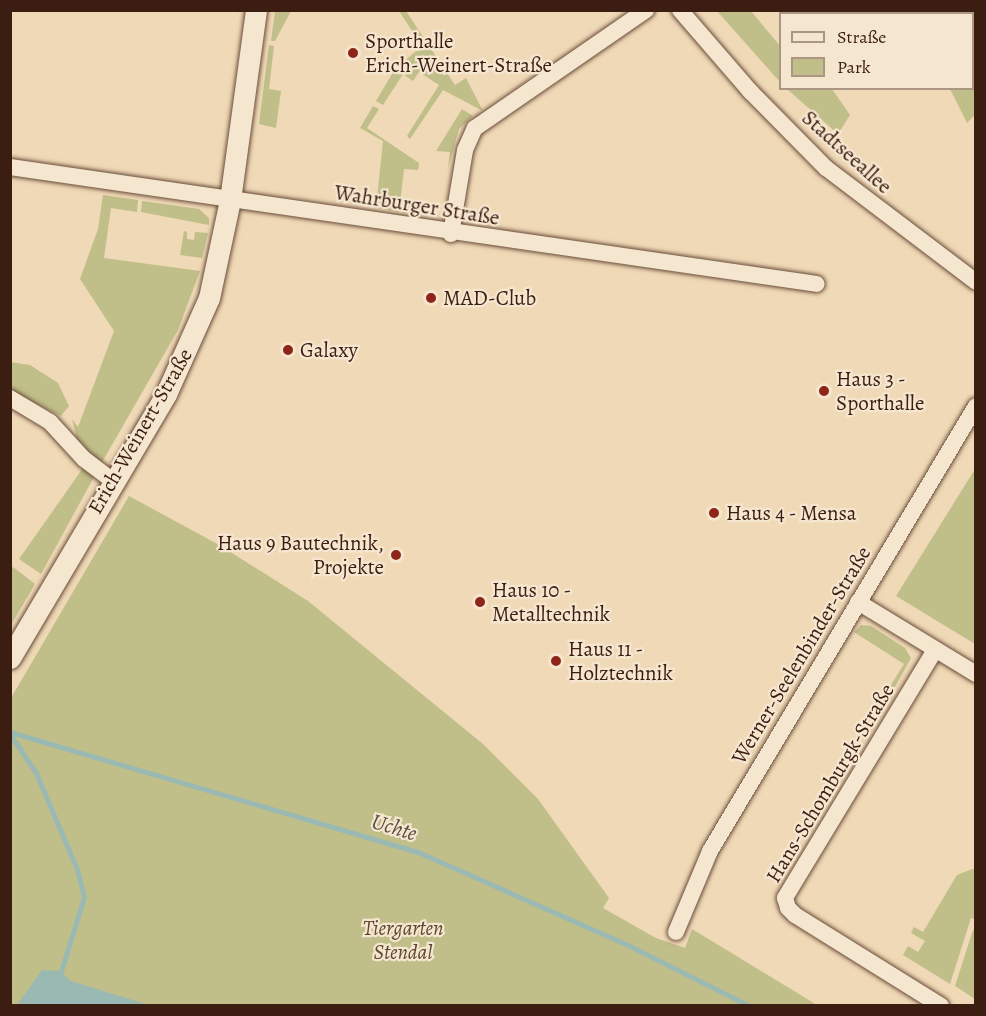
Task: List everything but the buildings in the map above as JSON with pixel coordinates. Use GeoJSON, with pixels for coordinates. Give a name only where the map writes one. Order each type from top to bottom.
{"type":"FeatureCollection","features":[{"type":"Feature","properties":{"kind":"street","name":"Erich-Weinert-Straße"},"geometry":{"type":"LineString","coordinates":[[10,657],[112,480],[166,394],[198,327],[216,273],[230,200],[256,10]]}},
{"type":"Feature","properties":{"kind":"street"},"geometry":{"type":"LineString","coordinates":[[451,234],[465,150],[476,128],[646,10]]}},
{"type":"Feature","properties":{"kind":"street","name":"Stadtseeallee"},"geometry":{"type":"LineString","coordinates":[[680,10],[750,91],[834,175],[975,282]]}},
{"type":"Feature","properties":{"kind":"street","name":"Wahrburger Straße"},"geometry":{"type":"LineString","coordinates":[[10,167],[451,234],[817,284]]}},
{"type":"Feature","properties":{"kind":"street"},"geometry":{"type":"LineString","coordinates":[[10,398],[50,422],[84,459],[112,480]]}},
{"type":"Feature","properties":{"kind":"street","name":"Werner-Seelenbinder-Straße"},"geometry":{"type":"LineString","coordinates":[[676,932],[710,851],[975,406]]}},
{"type":"Feature","properties":{"kind":"street"},"geometry":{"type":"LineString","coordinates":[[858,602],[975,674]]}},
{"type":"Feature","properties":{"kind":"street","name":"Hans-Schomburgk-Straße"},"geometry":{"type":"LineString","coordinates":[[935,650],[785,898],[788,908],[795,915],[941,1005]]}},
{"type":"Feature","properties":{"kind":"green space"},"geometry":{"type":"Polygon","coordinates":[[[275,11],[291,11],[275,41],[271,41],[275,11]]]}},
{"type":"Feature","properties":{"kind":"green space"},"geometry":{"type":"Polygon","coordinates":[[[399,11],[406,11],[455,85],[466,78],[483,111],[443,90],[410,139],[407,136],[439,85],[419,72],[413,81],[403,74],[383,105],[376,101],[395,69],[422,46],[399,11]]]}},
{"type":"Feature","properties":{"kind":"green space"},"geometry":{"type":"Polygon","coordinates":[[[717,11],[751,11],[779,45],[779,81],[717,11]]]}},
{"type":"Feature","properties":{"kind":"green space"},"geometry":{"type":"Polygon","coordinates":[[[784,11],[914,11],[913,12],[784,11]]]}},
{"type":"Feature","properties":{"kind":"green space"},"geometry":{"type":"Polygon","coordinates":[[[976,11],[975,115],[967,123],[950,90],[974,90],[974,12],[969,12],[976,11]]]}},
{"type":"Feature","properties":{"kind":"green space"},"geometry":{"type":"Polygon","coordinates":[[[269,45],[274,46],[269,89],[281,91],[276,128],[259,124],[269,45]]]}},
{"type":"Feature","properties":{"kind":"green space"},"geometry":{"type":"Polygon","coordinates":[[[788,90],[833,90],[850,115],[838,134],[788,90]]]}},
{"type":"Feature","properties":{"kind":"green space"},"geometry":{"type":"Polygon","coordinates":[[[373,106],[379,109],[367,128],[419,163],[418,170],[404,169],[400,204],[410,206],[406,213],[376,208],[383,141],[360,128],[373,106]]]}},
{"type":"Feature","properties":{"kind":"green space"},"geometry":{"type":"Polygon","coordinates":[[[462,109],[473,116],[459,129],[448,169],[450,152],[436,151],[462,109]]]}},
{"type":"Feature","properties":{"kind":"green space"},"geometry":{"type":"Polygon","coordinates":[[[103,195],[138,200],[137,212],[111,208],[104,258],[200,271],[178,330],[101,464],[77,439],[72,419],[78,427],[114,331],[80,279],[98,229],[103,195]]]}},
{"type":"Feature","properties":{"kind":"green space"},"geometry":{"type":"Polygon","coordinates":[[[142,201],[199,209],[209,218],[209,225],[141,212],[142,201]]]}},
{"type":"Feature","properties":{"kind":"green space"},"geometry":{"type":"Polygon","coordinates":[[[184,231],[187,232],[187,239],[194,240],[195,232],[208,233],[202,258],[180,255],[184,231]]]}},
{"type":"Feature","properties":{"kind":"green space"},"geometry":{"type":"Polygon","coordinates":[[[10,362],[30,365],[58,383],[69,406],[61,416],[11,391],[10,362]]]}},
{"type":"Feature","properties":{"kind":"green space"},"geometry":{"type":"Polygon","coordinates":[[[83,468],[94,477],[41,574],[19,559],[83,468]]]}},
{"type":"Feature","properties":{"kind":"green space"},"geometry":{"type":"Polygon","coordinates":[[[975,469],[975,644],[896,596],[975,469]]]}},
{"type":"Feature","properties":{"kind":"green space","name":"Tiergarten Stendal"},"geometry":{"type":"Polygon","coordinates":[[[129,496],[221,546],[308,601],[483,744],[538,799],[609,898],[603,908],[656,938],[685,948],[692,929],[817,1005],[11,1006],[11,698],[129,496]]]}},
{"type":"Feature","properties":{"kind":"green space"},"geometry":{"type":"Polygon","coordinates":[[[13,567],[35,584],[11,625],[10,571],[13,567]]]}},
{"type":"Feature","properties":{"kind":"green space"},"geometry":{"type":"Polygon","coordinates":[[[861,625],[871,626],[905,648],[911,658],[882,710],[877,707],[904,664],[854,632],[861,625]]]}},
{"type":"Feature","properties":{"kind":"green space"},"geometry":{"type":"Polygon","coordinates":[[[975,868],[975,919],[971,918],[950,984],[903,955],[908,946],[918,952],[925,941],[911,933],[914,927],[923,932],[957,875],[975,868]]]}},
{"type":"Feature","properties":{"kind":"green space"},"geometry":{"type":"Polygon","coordinates":[[[973,930],[976,930],[975,999],[955,986],[973,930]]]}},
{"type":"Feature","properties":{"kind":"water"},"geometry":{"type":"Polygon","coordinates":[[[42,970],[59,971],[71,981],[149,1005],[17,1005],[42,970]]]}},
{"type":"Feature","properties":{"kind":"waterway","name":"Uchte"},"geometry":{"type":"LineString","coordinates":[[10,732],[418,852],[626,944],[750,1006]]}},
{"type":"Feature","properties":{"kind":"waterway"},"geometry":{"type":"LineString","coordinates":[[10,734],[36,773],[77,869],[84,897],[59,978]]}},
{"type":"Feature","properties":{"kind":"place","name":"Sporthalle Erich-Weinert-Straße"},"geometry":{"type":"Point","coordinates":[353,53]}},
{"type":"Feature","properties":{"kind":"place","name":"MAD-Club"},"geometry":{"type":"Point","coordinates":[431,298]}},
{"type":"Feature","properties":{"kind":"place","name":"Galaxy"},"geometry":{"type":"Point","coordinates":[288,350]}},
{"type":"Feature","properties":{"kind":"place","name":"Haus 3 - Sporthalle"},"geometry":{"type":"Point","coordinates":[824,391]}},
{"type":"Feature","properties":{"kind":"place","name":"Haus 4 - Mensa"},"geometry":{"type":"Point","coordinates":[714,513]}},
{"type":"Feature","properties":{"kind":"place","name":"Haus 9 Bautechnik, Projekte"},"geometry":{"type":"Point","coordinates":[396,555]}},
{"type":"Feature","properties":{"kind":"place","name":"Haus 10 - Metalltechnik"},"geometry":{"type":"Point","coordinates":[480,602]}},
{"type":"Feature","properties":{"kind":"place","name":"Haus 11 - Holztechnik"},"geometry":{"type":"Point","coordinates":[556,661]}}]}
